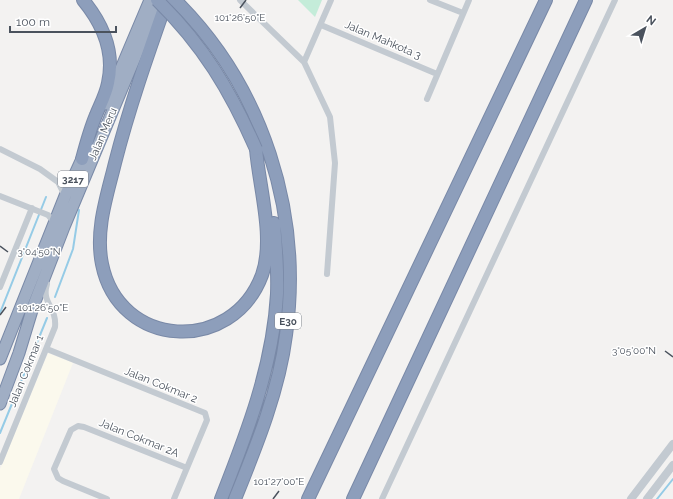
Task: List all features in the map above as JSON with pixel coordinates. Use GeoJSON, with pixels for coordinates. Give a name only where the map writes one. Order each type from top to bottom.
{"type":"FeatureCollection","features":[{"type":"Feature","properties":{"kind":"highway"},"geometry":{"type":"LineString","coordinates":[[82,159],[91,128],[108,83],[109,66],[108,48],[103,29],[84,0]]}},
{"type":"Feature","properties":{"kind":"highway","name":"Jalan Meru"},"geometry":{"type":"LineString","coordinates":[[0,404],[19,353],[59,225],[65,196],[128,56],[150,0]]}},
{"type":"Feature","properties":{"kind":"highway","name":"Jalan Meru"},"geometry":{"type":"LineString","coordinates":[[0,359],[158,0]]}},
{"type":"Feature","properties":{"kind":"highway","name":"E30"},"geometry":{"type":"LineString","coordinates":[[158,0],[191,36],[214,68],[240,112],[256,149],[266,184],[274,226],[277,279],[274,327],[265,373],[252,419],[221,499]]}},
{"type":"Feature","properties":{"kind":"highway"},"geometry":{"type":"LineString","coordinates":[[167,0],[122,135],[101,221],[100,249],[106,279],[113,294],[133,315],[155,327],[170,331],[200,330],[214,326],[228,318],[241,308],[250,298],[262,274],[266,258],[267,238],[266,218],[258,177],[256,149]]}},
{"type":"Feature","properties":{"kind":"highway","name":"E30"},"geometry":{"type":"LineString","coordinates":[[175,0],[204,32],[231,69],[250,103],[265,138],[278,177],[286,216],[290,257],[290,296],[286,336],[278,374],[265,419],[235,499]]}},
{"type":"Feature","properties":{"kind":"highway"},"geometry":{"type":"LineString","coordinates":[[308,499],[546,0]]}},
{"type":"Feature","properties":{"kind":"highway"},"geometry":{"type":"LineString","coordinates":[[353,499],[586,0]]}},
{"type":"Feature","properties":{"kind":"highway"},"geometry":{"type":"LineString","coordinates":[[0,384],[29,319]]}},
{"type":"Feature","properties":{"kind":"street"},"geometry":{"type":"LineString","coordinates":[[240,0],[304,62],[330,116],[335,163],[327,274]]}},
{"type":"Feature","properties":{"kind":"street"},"geometry":{"type":"LineString","coordinates":[[304,62],[331,0]]}},
{"type":"Feature","properties":{"kind":"street"},"geometry":{"type":"LineString","coordinates":[[430,0],[463,13]]}},
{"type":"Feature","properties":{"kind":"street"},"geometry":{"type":"LineString","coordinates":[[427,99],[469,0]]}},
{"type":"Feature","properties":{"kind":"street"},"geometry":{"type":"LineString","coordinates":[[382,499],[615,0]]}},
{"type":"Feature","properties":{"kind":"street","name":"Jalan Mahkota 3"},"geometry":{"type":"LineString","coordinates":[[320,25],[437,74]]}},
{"type":"Feature","properties":{"kind":"street"},"geometry":{"type":"LineString","coordinates":[[0,149],[40,169],[58,182],[65,196]]}},
{"type":"Feature","properties":{"kind":"street"},"geometry":{"type":"LineString","coordinates":[[0,196],[43,213],[59,225]]}},
{"type":"Feature","properties":{"kind":"street"},"geometry":{"type":"LineString","coordinates":[[0,287],[34,209]]}},
{"type":"Feature","properties":{"kind":"street","name":"Jalan Cokmar 1"},"geometry":{"type":"LineString","coordinates":[[0,462],[55,327],[56,318],[45,296],[45,290],[59,225]]}},
{"type":"Feature","properties":{"kind":"street"},"geometry":{"type":"LineString","coordinates":[[33,308],[42,304],[52,309]]}},
{"type":"Feature","properties":{"kind":"street","name":"Jalan Cokmar 2"},"geometry":{"type":"LineString","coordinates":[[47,349],[205,413],[207,420],[174,499]]}},
{"type":"Feature","properties":{"kind":"street","name":"Jalan Cokmar 2A"},"geometry":{"type":"LineString","coordinates":[[107,499],[63,481],[58,478],[54,469],[71,430],[78,426],[84,427],[187,468]]}},
{"type":"Feature","properties":{"kind":"street"},"geometry":{"type":"LineString","coordinates":[[631,499],[673,444]]}},
{"type":"Feature","properties":{"kind":"street"},"geometry":{"type":"LineString","coordinates":[[647,499],[673,465]]}},
{"type":"Feature","properties":{"kind":"shaded area"},"geometry":{"type":"Polygon","coordinates":[[[48,353],[73,363],[19,499],[0,499],[0,469],[48,353]]]}},
{"type":"Feature","properties":{"kind":"green space"},"geometry":{"type":"Polygon","coordinates":[[[298,0],[322,0],[315,17],[298,0]]]}},
{"type":"Feature","properties":{"kind":"waterway"},"geometry":{"type":"LineString","coordinates":[[0,313],[46,197]]}},
{"type":"Feature","properties":{"kind":"waterway"},"geometry":{"type":"LineString","coordinates":[[55,297],[73,249],[79,210]]}},
{"type":"Feature","properties":{"kind":"waterway"},"geometry":{"type":"LineString","coordinates":[[0,433],[47,318]]}},
{"type":"Feature","properties":{"kind":"waterway"},"geometry":{"type":"LineString","coordinates":[[657,499],[673,479]]}}]}
